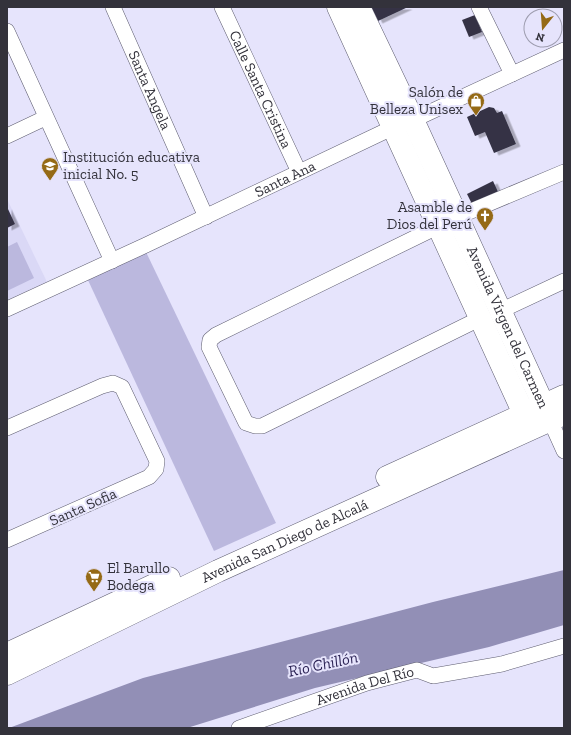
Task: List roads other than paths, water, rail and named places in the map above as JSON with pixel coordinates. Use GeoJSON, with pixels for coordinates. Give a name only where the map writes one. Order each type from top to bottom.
{"type":"FeatureCollection","features":[{"type":"Feature","properties":{"kind":"main road","name":"Avenida Vírgen del Carmen"},"geometry":{"type":"LineString","coordinates":[[338,7],[403,123]]}},
{"type":"Feature","properties":{"kind":"main road","name":"Avenida Vírgen del Carmen"},"geometry":{"type":"LineString","coordinates":[[359,7],[403,123],[490,314],[543,416]]}},
{"type":"Feature","properties":{"kind":"main road","name":"Avenida San Diego de Alcalá"},"geometry":{"type":"LineString","coordinates":[[7,654],[246,550],[543,416],[564,396]]}},
{"type":"Feature","properties":{"kind":"main road","name":"Avenida San Diego de Alcalá"},"geometry":{"type":"LineString","coordinates":[[7,674],[246,550]]}},
{"type":"Feature","properties":{"kind":"street","name":"Santa Angela"},"geometry":{"type":"LineString","coordinates":[[113,7],[206,217]]}},
{"type":"Feature","properties":{"kind":"street","name":"Calle Santa Cristina"},"geometry":{"type":"LineString","coordinates":[[222,7],[299,172]]}},
{"type":"Feature","properties":{"kind":"street"},"geometry":{"type":"LineString","coordinates":[[479,7],[512,74]]}},
{"type":"Feature","properties":{"kind":"street"},"geometry":{"type":"LineString","coordinates":[[7,31],[45,118],[112,261]]}},
{"type":"Feature","properties":{"kind":"street","name":"Santa Ana"},"geometry":{"type":"LineString","coordinates":[[7,309],[206,217],[403,123],[564,50]]}},
{"type":"Feature","properties":{"kind":"street"},"geometry":{"type":"LineString","coordinates":[[7,136],[45,118]]}},
{"type":"Feature","properties":{"kind":"street"},"geometry":{"type":"LineString","coordinates":[[564,172],[448,222],[216,335],[210,340],[209,346],[246,423],[255,426],[262,426],[490,314],[564,282]]}},
{"type":"Feature","properties":{"kind":"street","name":"Santa Sofia"},"geometry":{"type":"LineString","coordinates":[[7,428],[102,386],[113,383],[122,387],[157,461],[156,469],[149,477],[7,540]]}},
{"type":"Feature","properties":{"kind":"street","name":"Avenida Vírgen del Carmen"},"geometry":{"type":"LineString","coordinates":[[543,416],[564,451]]}},
{"type":"Feature","properties":{"kind":"street","name":"Avenida Del Río"},"geometry":{"type":"LineString","coordinates":[[239,728],[367,683],[417,670],[433,676],[502,664],[564,646]]}},
{"type":"Feature","properties":{"kind":"water","name":"Río Chillón"},"geometry":{"type":"Polygon","coordinates":[[[564,570],[564,625],[489,647],[315,688],[187,728],[9,728],[143,678],[433,602],[564,570]]]}},
{"type":"Feature","properties":{"kind":"place","name":"Salón de Belleza Unisex"},"geometry":{"type":"Point","coordinates":[476,116]}},
{"type":"Feature","properties":{"kind":"place","name":"Institución educativa inicial No. 5"},"geometry":{"type":"Point","coordinates":[50,181]}},
{"type":"Feature","properties":{"kind":"place","name":"Asamble de Dios del Perú"},"geometry":{"type":"Point","coordinates":[485,231]}},
{"type":"Feature","properties":{"kind":"place","name":"El Barullo Bodega"},"geometry":{"type":"Point","coordinates":[94,592]}}]}
